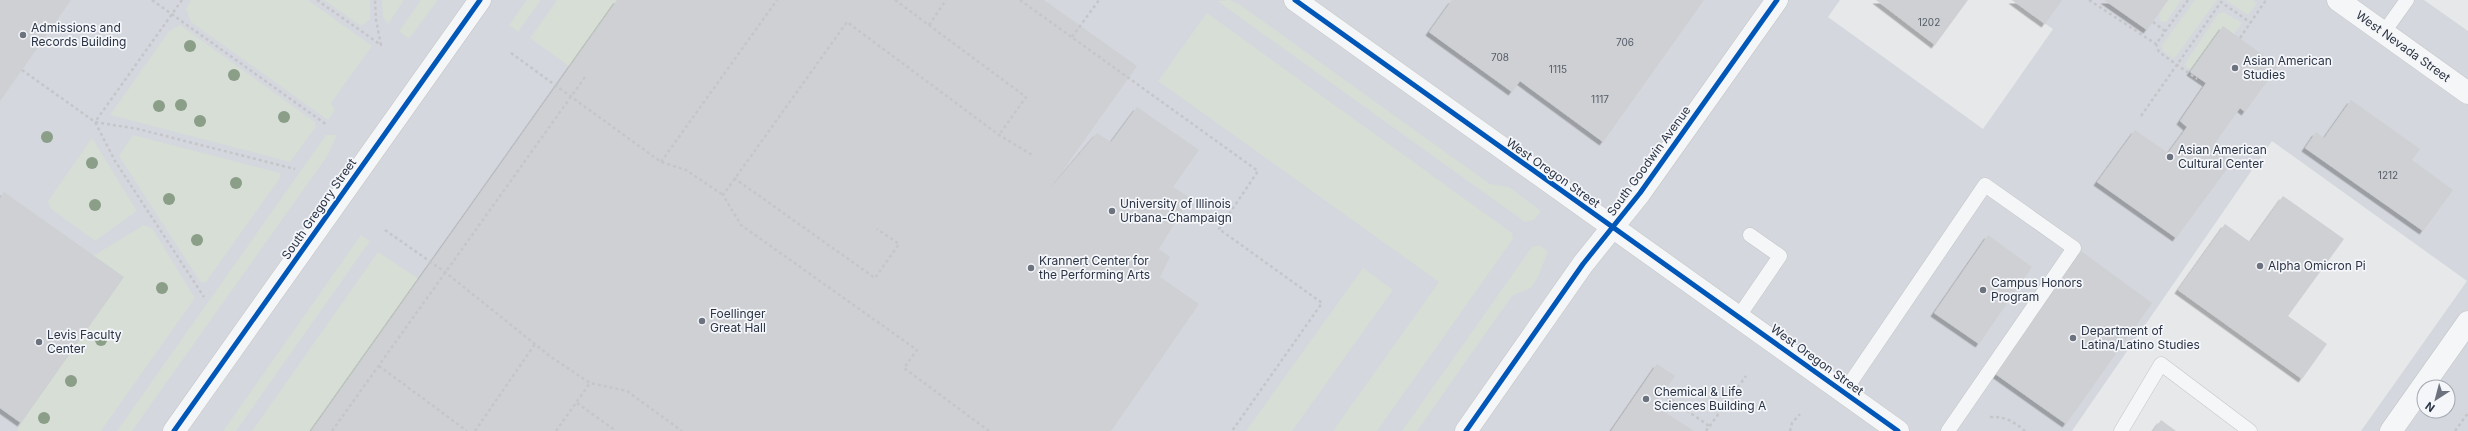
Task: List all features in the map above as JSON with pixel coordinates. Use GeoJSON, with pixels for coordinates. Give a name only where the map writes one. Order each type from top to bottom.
{"type":"FeatureCollection","features":[{"type":"Feature","properties":{"kind":"street","name":"South Gregory Street"},"geometry":{"type":"LineString","coordinates":[[174,431],[480,0]]}},
{"type":"Feature","properties":{"kind":"street","name":"West Oregon Street"},"geometry":{"type":"LineString","coordinates":[[1294,0],[1612,228],[1739,316],[1898,431]]}},
{"type":"Feature","properties":{"kind":"street","name":"South Goodwin Avenue"},"geometry":{"type":"LineString","coordinates":[[1466,431],[1583,264],[1640,193],[1777,0]]}},
{"type":"Feature","properties":{"kind":"street","name":"West Nevada Street"},"geometry":{"type":"LineString","coordinates":[[2338,0],[2468,93]]}},
{"type":"Feature","properties":{"kind":"street"},"geometry":{"type":"LineString","coordinates":[[2391,431],[2468,322]]}},
{"type":"Feature","properties":{"kind":"lane"},"geometry":{"type":"LineString","coordinates":[[2384,32],[2407,0]]}},
{"type":"Feature","properties":{"kind":"lane"},"geometry":{"type":"LineString","coordinates":[[1844,392],[1985,185],[2074,248],[1948,431]]}},
{"type":"Feature","properties":{"kind":"lane"},"geometry":{"type":"LineString","coordinates":[[1739,316],[1780,256],[1750,235]]}},
{"type":"Feature","properties":{"kind":"lane"},"geometry":{"type":"LineString","coordinates":[[2121,431],[2161,364],[2250,431]]}},
{"type":"Feature","properties":{"kind":"path"},"geometry":{"type":"LineString","coordinates":[[152,0],[327,125]]}},
{"type":"Feature","properties":{"kind":"path"},"geometry":{"type":"LineString","coordinates":[[95,122],[182,0]]}},
{"type":"Feature","properties":{"kind":"path"},"geometry":{"type":"LineString","coordinates":[[317,0],[381,45],[376,20],[375,0]]}},
{"type":"Feature","properties":{"kind":"path"},"geometry":{"type":"LineString","coordinates":[[661,162],[777,0]]}},
{"type":"Feature","properties":{"kind":"path"},"geometry":{"type":"LineString","coordinates":[[895,0],[1026,97],[999,135]]}},
{"type":"Feature","properties":{"kind":"path"},"geometry":{"type":"LineString","coordinates":[[929,25],[946,0]]}},
{"type":"Feature","properties":{"kind":"path"},"geometry":{"type":"LineString","coordinates":[[1020,0],[1258,171],[1219,229],[1322,303],[1232,431]]}},
{"type":"Feature","properties":{"kind":"path"},"geometry":{"type":"LineString","coordinates":[[1072,37],[1098,0]]}},
{"type":"Feature","properties":{"kind":"path"},"geometry":{"type":"LineString","coordinates":[[2089,0],[2156,44],[2159,52],[2197,79]]}},
{"type":"Feature","properties":{"kind":"path"},"geometry":{"type":"LineString","coordinates":[[2156,44],[2188,0]]}},
{"type":"Feature","properties":{"kind":"path"},"geometry":{"type":"LineString","coordinates":[[2240,38],[2266,0]]}},
{"type":"Feature","properties":{"kind":"path"},"geometry":{"type":"LineString","coordinates":[[2141,116],[2221,2],[2251,23]]}},
{"type":"Feature","properties":{"kind":"path"},"geometry":{"type":"LineString","coordinates":[[723,195],[847,22],[999,135],[1034,156]]}},
{"type":"Feature","properties":{"kind":"path"},"geometry":{"type":"LineString","coordinates":[[2153,22],[2165,31]]}},
{"type":"Feature","properties":{"kind":"path"},"geometry":{"type":"LineString","coordinates":[[511,53],[661,162],[686,170],[723,195],[741,225],[917,350],[904,368],[989,431]]}},
{"type":"Feature","properties":{"kind":"path"},"geometry":{"type":"LineString","coordinates":[[22,70],[95,122],[138,129],[295,169]]}},
{"type":"Feature","properties":{"kind":"path"},"geometry":{"type":"LineString","coordinates":[[332,431],[585,77]]}},
{"type":"Feature","properties":{"kind":"path"},"geometry":{"type":"LineString","coordinates":[[95,122],[115,161],[204,297]]}},
{"type":"Feature","properties":{"kind":"path"},"geometry":{"type":"LineString","coordinates":[[734,178],[876,278],[899,244],[877,229]]}},
{"type":"Feature","properties":{"kind":"path"},"geometry":{"type":"LineString","coordinates":[[385,230],[445,272],[535,344],[590,383],[627,391],[682,431]]}},
{"type":"Feature","properties":{"kind":"path"},"geometry":{"type":"LineString","coordinates":[[475,431],[535,344]]}},
{"type":"Feature","properties":{"kind":"path"},"geometry":{"type":"LineString","coordinates":[[379,366],[467,431]]}},
{"type":"Feature","properties":{"kind":"path"},"geometry":{"type":"LineString","coordinates":[[1706,431],[1746,376]]}},
{"type":"Feature","properties":{"kind":"path"},"geometry":{"type":"LineString","coordinates":[[556,431],[590,383]]}},
{"type":"Feature","properties":{"kind":"path"},"geometry":{"type":"LineString","coordinates":[[1662,393],[1709,426]]}},
{"type":"Feature","properties":{"kind":"path"},"geometry":{"type":"LineString","coordinates":[[576,402],[616,431]]}},
{"type":"Feature","properties":{"kind":"path"},"geometry":{"type":"LineString","coordinates":[[2455,431],[2468,413]]}},
{"type":"Feature","properties":{"kind":"path"},"geometry":{"type":"LineString","coordinates":[[1790,431],[1792,424],[1800,414]]}},
{"type":"Feature","properties":{"kind":"path"},"geometry":{"type":"LineString","coordinates":[[1984,418],[2000,416],[2013,421],[2025,431]]}},
{"type":"Feature","properties":{"kind":"shaded area","name":"University of Illinois Urbana-Champaign"},"geometry":{"type":"Polygon","coordinates":[[[0,0],[1840,0],[1828,17],[1983,129],[2053,29],[2012,0],[2424,0],[2468,31],[2468,431],[2361,431],[2467,281],[2272,141],[2072,431],[0,431],[0,0]]]}},
{"type":"Feature","properties":{"kind":"shaded area"},"geometry":{"type":"Polygon","coordinates":[[[191,0],[308,0],[372,46],[331,103],[335,110],[328,120],[191,22],[186,9],[191,0]]]}},
{"type":"Feature","properties":{"kind":"shaded area"},"geometry":{"type":"Polygon","coordinates":[[[324,0],[370,0],[370,20],[361,26],[324,0]]]}},
{"type":"Feature","properties":{"kind":"shaded area"},"geometry":{"type":"Polygon","coordinates":[[[382,0],[404,0],[388,24],[383,17],[382,0]]]}},
{"type":"Feature","properties":{"kind":"shaded area"},"geometry":{"type":"Polygon","coordinates":[[[421,0],[438,0],[409,39],[399,31],[421,0]]]}},
{"type":"Feature","properties":{"kind":"shaded area"},"geometry":{"type":"Polygon","coordinates":[[[527,0],[541,0],[518,32],[509,25],[527,0]]]}},
{"type":"Feature","properties":{"kind":"shaded area"},"geometry":{"type":"Polygon","coordinates":[[[557,0],[617,0],[570,67],[530,38],[557,0]]]}},
{"type":"Feature","properties":{"kind":"shaded area"},"geometry":{"type":"Polygon","coordinates":[[[1230,0],[1239,4],[1490,184],[1509,187],[1541,211],[1534,220],[1525,222],[1217,1],[1230,0]]]}},
{"type":"Feature","properties":{"kind":"shaded area"},"geometry":{"type":"Polygon","coordinates":[[[2168,0],[2181,0],[2167,21],[2163,22],[2159,20],[2160,12],[2168,0]]]}},
{"type":"Feature","properties":{"kind":"shaded area"},"geometry":{"type":"Polygon","coordinates":[[[2195,0],[2217,0],[2174,59],[2163,51],[2162,45],[2195,0]]]}},
{"type":"Feature","properties":{"kind":"shaded area"},"geometry":{"type":"Polygon","coordinates":[[[2225,0],[2253,0],[2257,3],[2248,15],[2225,0]]]}},
{"type":"Feature","properties":{"kind":"shaded area"},"geometry":{"type":"Polygon","coordinates":[[[2224,12],[2242,23],[2234,34],[2192,71],[2184,65],[2218,14],[2224,12]]]}},
{"type":"Feature","properties":{"kind":"shaded area"},"geometry":{"type":"Polygon","coordinates":[[[1207,13],[1512,233],[1513,239],[1377,431],[1333,431],[1439,282],[1158,81],[1207,13]]]}},
{"type":"Feature","properties":{"kind":"shaded area"},"geometry":{"type":"Polygon","coordinates":[[[180,25],[315,122],[316,127],[290,162],[110,115],[169,31],[180,25]]]}},
{"type":"Feature","properties":{"kind":"shaded area"},"geometry":{"type":"Polygon","coordinates":[[[133,135],[280,173],[280,178],[206,282],[201,283],[119,156],[133,135]]]}},
{"type":"Feature","properties":{"kind":"shaded area"},"geometry":{"type":"Polygon","coordinates":[[[326,135],[337,135],[328,155],[132,431],[117,431],[326,135]]]}},
{"type":"Feature","properties":{"kind":"shaded area"},"geometry":{"type":"Polygon","coordinates":[[[92,138],[137,211],[95,241],[50,208],[48,201],[92,138]]]}},
{"type":"Feature","properties":{"kind":"shaded area"},"geometry":{"type":"Polygon","coordinates":[[[144,225],[152,228],[195,298],[101,431],[17,431],[93,256],[144,225]]]}},
{"type":"Feature","properties":{"kind":"shaded area"},"geometry":{"type":"Polygon","coordinates":[[[361,235],[370,241],[236,431],[223,431],[361,235]]]}},
{"type":"Feature","properties":{"kind":"shaded area"},"geometry":{"type":"Polygon","coordinates":[[[1539,245],[1548,251],[1539,275],[1531,288],[1512,296],[1417,431],[1402,431],[1532,247],[1539,245]]]}},
{"type":"Feature","properties":{"kind":"shaded area"},"geometry":{"type":"Polygon","coordinates":[[[378,252],[419,279],[311,431],[252,431],[378,252]]]}},
{"type":"Feature","properties":{"kind":"shaded area"},"geometry":{"type":"Polygon","coordinates":[[[1363,268],[1393,290],[1292,431],[1246,431],[1363,268]]]}},
{"type":"Feature","properties":{"kind":"building","name":"Admissions and Records Building"},"geometry":{"type":"Polygon","coordinates":[[[0,0],[71,0],[0,101],[0,0]]]}},
{"type":"Feature","properties":{"kind":"building"},"geometry":{"type":"Polygon","coordinates":[[[617,0],[1044,0],[1137,66],[1051,187],[1097,133],[1111,142],[1137,107],[1199,150],[1173,187],[1190,198],[1159,249],[1170,257],[1160,277],[1199,304],[1111,431],[311,431],[617,0]]]}},
{"type":"Feature","properties":{"kind":"building"},"geometry":{"type":"Polygon","coordinates":[[[1452,0],[1704,0],[1603,142],[1520,81],[1512,92],[1429,32],[1452,0]]]}},
{"type":"Feature","properties":{"kind":"building"},"geometry":{"type":"Polygon","coordinates":[[[1876,0],[1968,0],[1935,45],[1876,0]]]}},
{"type":"Feature","properties":{"kind":"building"},"geometry":{"type":"Polygon","coordinates":[[[2012,0],[2062,0],[2045,24],[2012,0]]]}},
{"type":"Feature","properties":{"kind":"building"},"geometry":{"type":"Polygon","coordinates":[[[2104,0],[2168,0],[2147,30],[2104,0]]]}},
{"type":"Feature","properties":{"kind":"building","name":"Asian American Cultural Center"},"geometry":{"type":"Polygon","coordinates":[[[2223,26],[2278,66],[2245,112],[2240,108],[2212,147],[2232,162],[2176,238],[2097,182],[2135,130],[2168,153],[2187,127],[2180,121],[2206,83],[2190,72],[2223,26]]]}},
{"type":"Feature","properties":{"kind":"building"},"geometry":{"type":"Polygon","coordinates":[[[2351,100],[2420,149],[2412,160],[2453,190],[2423,231],[2305,148],[2316,132],[2324,138],[2351,100]]]}},
{"type":"Feature","properties":{"kind":"building","name":"Levis Faculty Center"},"geometry":{"type":"Polygon","coordinates":[[[4,192],[124,277],[21,423],[0,408],[0,198],[4,192]]]}},
{"type":"Feature","properties":{"kind":"building","name":"Alpha Omicron Pi"},"geometry":{"type":"Polygon","coordinates":[[[2283,196],[2344,239],[2288,316],[2327,344],[2302,379],[2178,290],[2225,224],[2250,242],[2283,196]]]}},
{"type":"Feature","properties":{"kind":"building","name":"Campus Honors Program"},"geometry":{"type":"Polygon","coordinates":[[[1988,235],[2032,267],[1979,344],[1934,313],[1988,235]]]}},
{"type":"Feature","properties":{"kind":"building","name":"Department of Latina/Latino Studies"},"geometry":{"type":"Polygon","coordinates":[[[2081,251],[2152,303],[2066,424],[1994,373],[2081,251]]]}},
{"type":"Feature","properties":{"kind":"building","name":"Chemical & Life Sciences Building A"},"geometry":{"type":"Polygon","coordinates":[[[1657,364],[1675,376],[1654,405],[1694,431],[1611,431],[1657,364]]]}},
{"type":"Feature","properties":{"kind":"building"},"geometry":{"type":"Polygon","coordinates":[[[2161,420],[2176,431],[2153,431],[2161,420]]]}},
{"type":"Feature","properties":{"kind":"cycle path"},"geometry":{"type":"LineString","coordinates":[[174,431],[480,0]]}},
{"type":"Feature","properties":{"kind":"cycle path"},"geometry":{"type":"LineString","coordinates":[[1295,0],[1898,431]]}},
{"type":"Feature","properties":{"kind":"cycle path"},"geometry":{"type":"LineString","coordinates":[[1466,431],[1583,264],[1640,193],[1777,0]]}},
{"type":"Feature","properties":{"kind":"place","name":"Admissions and Records Building"},"geometry":{"type":"Point","coordinates":[23,35]}},
{"type":"Feature","properties":{"kind":"place","name":"Asian American Studies"},"geometry":{"type":"Point","coordinates":[2235,68]}},
{"type":"Feature","properties":{"kind":"place","name":"Asian American Cultural Center"},"geometry":{"type":"Point","coordinates":[2170,157]}},
{"type":"Feature","properties":{"kind":"place","name":"University of Illinois Urbana-Champaign"},"geometry":{"type":"Point","coordinates":[1112,211]}},
{"type":"Feature","properties":{"kind":"place","name":"Alpha Omicron Pi"},"geometry":{"type":"Point","coordinates":[2260,266]}},
{"type":"Feature","properties":{"kind":"place","name":"Krannert Center for the Performing Arts"},"geometry":{"type":"Point","coordinates":[1031,268]}},
{"type":"Feature","properties":{"kind":"place","name":"Campus Honors Program"},"geometry":{"type":"Point","coordinates":[1983,290]}},
{"type":"Feature","properties":{"kind":"place","name":"Foellinger Great Hall"},"geometry":{"type":"Point","coordinates":[702,321]}},
{"type":"Feature","properties":{"kind":"place","name":"Department of Latina/Latino Studies"},"geometry":{"type":"Point","coordinates":[2073,338]}},
{"type":"Feature","properties":{"kind":"place","name":"Levis Faculty Center"},"geometry":{"type":"Point","coordinates":[39,342]}},
{"type":"Feature","properties":{"kind":"place","name":"Chemical & Life Sciences Building A"},"geometry":{"type":"Point","coordinates":[1646,399]}}]}
